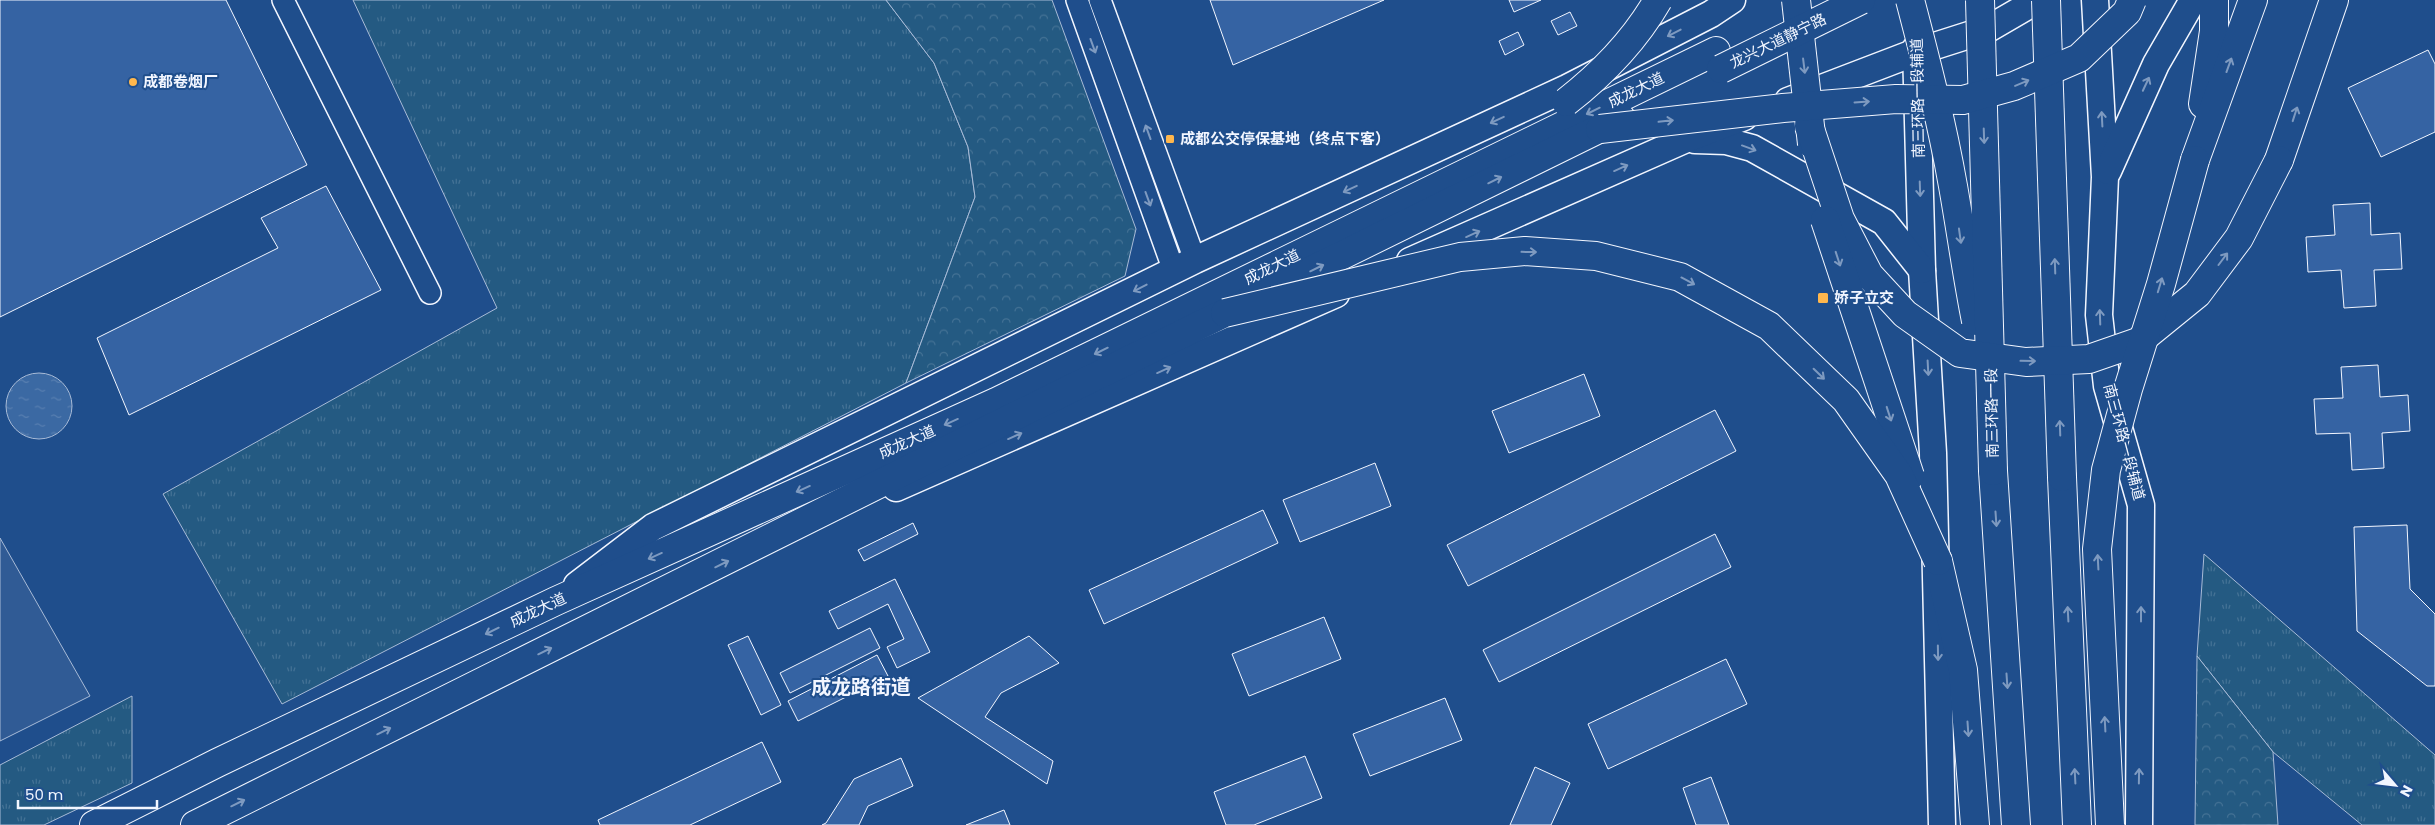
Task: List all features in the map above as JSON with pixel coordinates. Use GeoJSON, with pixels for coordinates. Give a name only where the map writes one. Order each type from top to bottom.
{"type":"FeatureCollection","features":[{"type":"Feature","properties":{"kind":"highway"},"geometry":{"type":"LineString","coordinates":[[1219,305],[1344,214],[1488,148],[1566,102],[1592,81],[1638,31],[1658,0]]}},
{"type":"Feature","properties":{"kind":"highway"},"geometry":{"type":"LineString","coordinates":[[1796,0],[1809,126],[1820,204],[1938,560],[1963,670],[1975,825]]}},
{"type":"Feature","properties":{"kind":"highway","name":"龙兴大道静宁路"},"geometry":{"type":"LineString","coordinates":[[1718,60],[1820,0]]}},
{"type":"Feature","properties":{"kind":"highway","name":"龙兴大道静宁路"},"geometry":{"type":"LineString","coordinates":[[1718,60],[1861,0]]}},
{"type":"Feature","properties":{"kind":"highway"},"geometry":{"type":"LineString","coordinates":[[1910,0],[1926,61],[1954,186],[1963,253],[1992,405]]}},
{"type":"Feature","properties":{"kind":"highway","name":"南三环路一段"},"geometry":{"type":"LineString","coordinates":[[1980,0],[1993,471],[2016,825]]}},
{"type":"Feature","properties":{"kind":"highway"},"geometry":{"type":"LineString","coordinates":[[2046,0],[2062,477],[2077,825]]}},
{"type":"Feature","properties":{"kind":"highway"},"geometry":{"type":"LineString","coordinates":[[1600,129],[1783,108],[1896,99],[1963,100],[2014,86],[2079,58],[2127,12],[2132,0]]}},
{"type":"Feature","properties":{"kind":"highway"},"geometry":{"type":"LineString","coordinates":[[2195,160],[2214,31],[2214,0]]}},
{"type":"Feature","properties":{"kind":"highway"},"geometry":{"type":"LineString","coordinates":[[2110,825],[2097,549],[2106,470],[2128,389],[2161,284],[2195,160],[2253,0]]}},
{"type":"Feature","properties":{"kind":"highway"},"geometry":{"type":"LineString","coordinates":[[1809,126],[1840,219],[1869,275],[1905,314],[1960,353],[2026,362],[2089,359],[2138,342],[2197,294],[2239,238],[2279,160],[2334,0]]}},
{"type":"Feature","properties":{"kind":"highway","name":"成龙大道"},"geometry":{"type":"LineString","coordinates":[[94,825],[217,762],[556,601],[1001,411],[1718,60]]}},
{"type":"Feature","properties":{"kind":"highway","name":"成龙大道"},"geometry":{"type":"LineString","coordinates":[[1219,305],[1600,129],[1718,60]]}},
{"type":"Feature","properties":{"kind":"highway"},"geometry":{"type":"LineString","coordinates":[[1219,305],[1460,257],[1525,251],[1596,256],[1680,277],[1769,326],[1846,400],[1899,475],[1938,560]]}},
{"type":"Feature","properties":{"kind":"highway","name":"成龙大道"},"geometry":{"type":"LineString","coordinates":[[195,825],[793,529],[1001,411]]}},
{"type":"Feature","properties":{"kind":"main road","name":"南三环路一段辅道"},"geometry":{"type":"LineString","coordinates":[[1918,0],[1916,52],[1922,270],[1933,453],[1942,825]]}},
{"type":"Feature","properties":{"kind":"main road"},"geometry":{"type":"LineString","coordinates":[[793,529],[915,480],[1684,140],[1916,52],[1988,28],[2038,0]]}},
{"type":"Feature","properties":{"kind":"main road","name":"南三环路一段辅道"},"geometry":{"type":"LineString","coordinates":[[2095,0],[2105,177],[2100,315],[2106,377],[2142,505],[2139,825]]}},
{"type":"Feature","properties":{"kind":"main road"},"geometry":{"type":"LineString","coordinates":[[2105,177],[2156,64],[2193,0]]}},
{"type":"Feature","properties":{"kind":"main road"},"geometry":{"type":"LineString","coordinates":[[556,601],[653,527],[1008,354],[1184,265],[1568,88],[1722,5]]}},
{"type":"Feature","properties":{"kind":"main road"},"geometry":{"type":"LineString","coordinates":[[1684,140],[1726,142],[1760,153],[1884,222],[1922,270]]}},
{"type":"Feature","properties":{"kind":"street"},"geometry":{"type":"LineString","coordinates":[[283,0],[430,293]]}},
{"type":"Feature","properties":{"kind":"street"},"geometry":{"type":"LineString","coordinates":[[1077,0],[1184,265]]}},
{"type":"Feature","properties":{"kind":"street"},"geometry":{"type":"LineString","coordinates":[[1100,0],[1184,265]]}},
{"type":"Feature","properties":{"kind":"green space"},"geometry":{"type":"Polygon","coordinates":[[[353,0],[886,0],[934,63],[968,147],[975,197],[906,383],[282,704],[163,494],[497,308],[353,0]]]}},
{"type":"Feature","properties":{"kind":"green space"},"geometry":{"type":"Polygon","coordinates":[[[886,0],[1052,0],[1136,229],[1125,276],[906,383],[975,197],[968,147],[934,63],[886,0]]]}},
{"type":"Feature","properties":{"kind":"green space"},"geometry":{"type":"Polygon","coordinates":[[[2204,554],[2435,755],[2435,825],[2362,825],[2273,752],[2197,656],[2204,554]]]}},
{"type":"Feature","properties":{"kind":"green space"},"geometry":{"type":"Polygon","coordinates":[[[2197,656],[2273,752],[2278,825],[2195,825],[2197,656]]]}},
{"type":"Feature","properties":{"kind":"green space"},"geometry":{"type":"Polygon","coordinates":[[[132,696],[132,783],[44,825],[0,825],[0,765],[132,696]]]}},
{"type":"Feature","properties":{"kind":"shaded area"},"geometry":{"type":"Polygon","coordinates":[[[0,538],[90,696],[0,741],[0,538]]]}},
{"type":"Feature","properties":{"kind":"water"},"geometry":{"type":"Polygon","coordinates":[[[39,373],[52,376],[62,383],[69,393],[72,406],[69,419],[62,429],[52,436],[39,439],[26,436],[16,429],[9,419],[6,406],[9,393],[16,383],[26,376],[39,373]]]}},
{"type":"Feature","properties":{"kind":"building","name":"成都卷烟厂"},"geometry":{"type":"Polygon","coordinates":[[[0,0],[226,0],[307,165],[0,317],[0,0]]]}},
{"type":"Feature","properties":{"kind":"building"},"geometry":{"type":"Polygon","coordinates":[[[1210,0],[1384,0],[1233,65],[1210,0]]]}},
{"type":"Feature","properties":{"kind":"building"},"geometry":{"type":"Polygon","coordinates":[[[1509,0],[1541,0],[1514,12],[1509,0]]]}},
{"type":"Feature","properties":{"kind":"building"},"geometry":{"type":"Polygon","coordinates":[[[1570,12],[1577,26],[1558,35],[1551,21],[1570,12]]]}},
{"type":"Feature","properties":{"kind":"building"},"geometry":{"type":"Polygon","coordinates":[[[1518,32],[1524,45],[1505,55],[1499,41],[1518,32]]]}},
{"type":"Feature","properties":{"kind":"building"},"geometry":{"type":"Polygon","coordinates":[[[2428,50],[2435,64],[2435,132],[2381,157],[2348,88],[2428,50]]]}},
{"type":"Feature","properties":{"kind":"building"},"geometry":{"type":"Polygon","coordinates":[[[326,186],[381,290],[129,415],[97,338],[278,248],[261,218],[326,186]]]}},
{"type":"Feature","properties":{"kind":"building"},"geometry":{"type":"Polygon","coordinates":[[[2370,203],[2371,235],[2400,233],[2402,269],[2374,270],[2376,306],[2344,308],[2341,270],[2308,272],[2306,237],[2335,235],[2333,205],[2370,203]]]}},
{"type":"Feature","properties":{"kind":"building"},"geometry":{"type":"Polygon","coordinates":[[[2378,365],[2380,397],[2408,395],[2410,431],[2382,433],[2384,468],[2352,470],[2350,433],[2316,434],[2314,399],[2343,398],[2341,367],[2378,365]]]}},
{"type":"Feature","properties":{"kind":"building"},"geometry":{"type":"Polygon","coordinates":[[[1584,374],[1600,416],[1509,453],[1492,411],[1584,374]]]}},
{"type":"Feature","properties":{"kind":"building"},"geometry":{"type":"Polygon","coordinates":[[[1715,410],[1736,451],[1468,586],[1447,545],[1715,410]]]}},
{"type":"Feature","properties":{"kind":"building"},"geometry":{"type":"Polygon","coordinates":[[[1375,463],[1391,506],[1300,542],[1283,500],[1375,463]]]}},
{"type":"Feature","properties":{"kind":"building"},"geometry":{"type":"Polygon","coordinates":[[[1263,510],[1278,543],[1104,624],[1089,590],[1263,510]]]}},
{"type":"Feature","properties":{"kind":"building"},"geometry":{"type":"Polygon","coordinates":[[[913,523],[918,534],[864,561],[858,550],[913,523]]]}},
{"type":"Feature","properties":{"kind":"building"},"geometry":{"type":"Polygon","coordinates":[[[2407,525],[2410,589],[2435,614],[2435,686],[2427,686],[2357,631],[2354,527],[2407,525]]]}},
{"type":"Feature","properties":{"kind":"building"},"geometry":{"type":"Polygon","coordinates":[[[1715,534],[1731,567],[1499,682],[1483,650],[1715,534]]]}},
{"type":"Feature","properties":{"kind":"building"},"geometry":{"type":"Polygon","coordinates":[[[895,579],[930,652],[897,668],[887,647],[904,639],[888,604],[838,629],[829,611],[895,579]]]}},
{"type":"Feature","properties":{"kind":"building"},"geometry":{"type":"Polygon","coordinates":[[[1324,617],[1341,659],[1249,696],[1232,654],[1324,617]]]}},
{"type":"Feature","properties":{"kind":"building"},"geometry":{"type":"Polygon","coordinates":[[[870,628],[880,648],[790,693],[780,673],[870,628]]]}},
{"type":"Feature","properties":{"kind":"building"},"geometry":{"type":"Polygon","coordinates":[[[748,636],[781,705],[761,715],[728,645],[748,636]]]}},
{"type":"Feature","properties":{"kind":"building"},"geometry":{"type":"Polygon","coordinates":[[[1029,636],[1059,663],[1001,693],[985,717],[1053,761],[1047,784],[918,698],[1029,636]]]}},
{"type":"Feature","properties":{"kind":"building"},"geometry":{"type":"Polygon","coordinates":[[[877,655],[888,676],[798,721],[788,701],[877,655]]]}},
{"type":"Feature","properties":{"kind":"building"},"geometry":{"type":"Polygon","coordinates":[[[1726,659],[1747,704],[1608,769],[1588,724],[1726,659]]]}},
{"type":"Feature","properties":{"kind":"building"},"geometry":{"type":"Polygon","coordinates":[[[1445,698],[1462,740],[1370,776],[1353,734],[1445,698]]]}},
{"type":"Feature","properties":{"kind":"building"},"geometry":{"type":"Polygon","coordinates":[[[762,742],[781,782],[690,825],[600,825],[598,820],[762,742]]]}},
{"type":"Feature","properties":{"kind":"building"},"geometry":{"type":"Polygon","coordinates":[[[1305,756],[1322,798],[1254,825],[1226,825],[1214,792],[1305,756]]]}},
{"type":"Feature","properties":{"kind":"building"},"geometry":{"type":"Polygon","coordinates":[[[901,758],[913,786],[868,806],[859,825],[822,825],[826,823],[854,779],[901,758]]]}},
{"type":"Feature","properties":{"kind":"building"},"geometry":{"type":"Polygon","coordinates":[[[1535,767],[1570,783],[1551,825],[1510,825],[1535,767]]]}},
{"type":"Feature","properties":{"kind":"building"},"geometry":{"type":"Polygon","coordinates":[[[1711,777],[1729,825],[1696,825],[1683,788],[1711,777]]]}},
{"type":"Feature","properties":{"kind":"building"},"geometry":{"type":"Polygon","coordinates":[[[1004,810],[1010,825],[966,825],[1004,810]]]}},
{"type":"Feature","properties":{"kind":"place","name":"成都卷烟厂"},"geometry":{"type":"Point","coordinates":[133,82]}},
{"type":"Feature","properties":{"kind":"place","name":"成都公交停保基地（终点下客）"},"geometry":{"type":"Point","coordinates":[1170,139]}},
{"type":"Feature","properties":{"kind":"place","name":"娇子立交"},"geometry":{"type":"Point","coordinates":[1823,298]}},
{"type":"Feature","properties":{"kind":"district","name":"成龙路街道"},"geometry":{"type":"Point","coordinates":[861,687]}}]}
